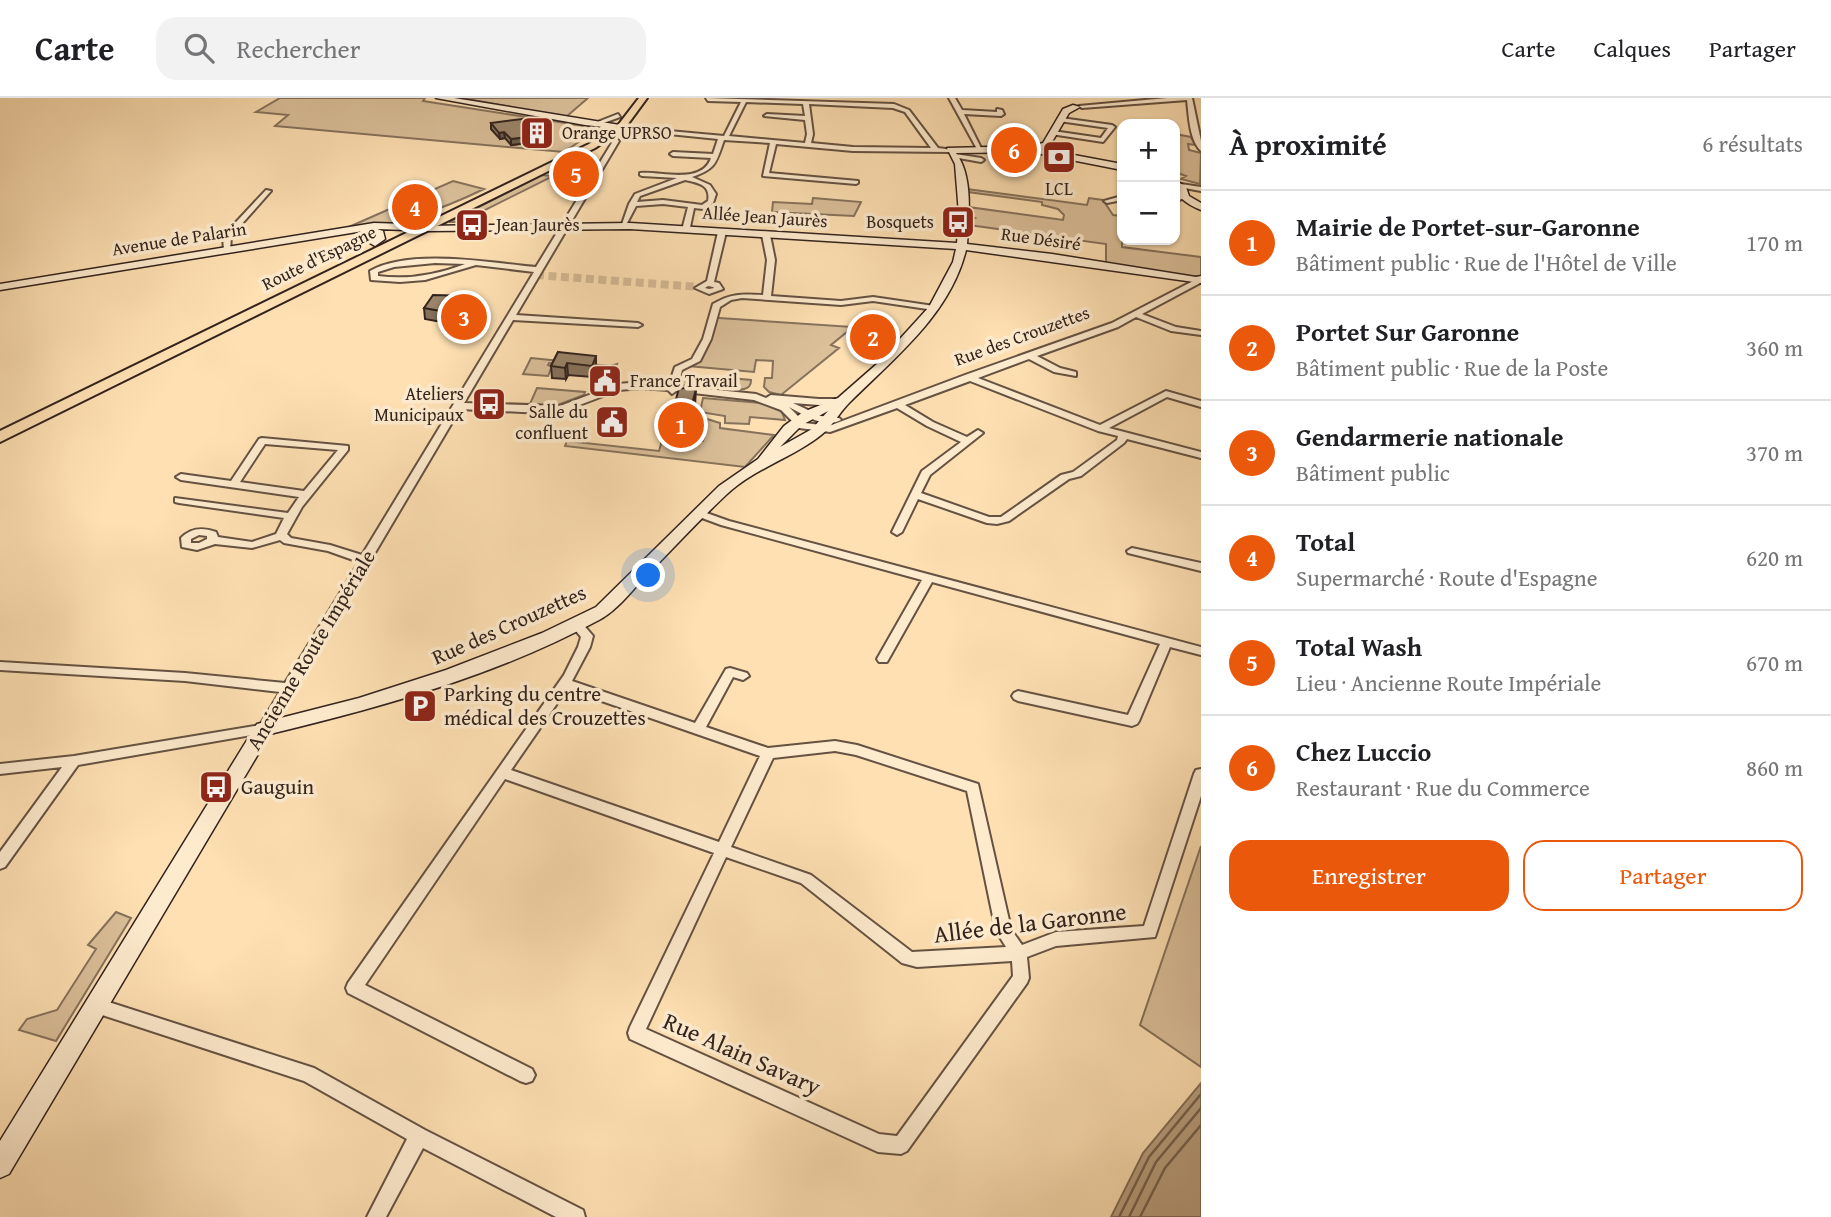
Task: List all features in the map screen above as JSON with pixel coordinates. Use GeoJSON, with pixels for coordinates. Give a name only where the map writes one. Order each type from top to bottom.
{"type":"FeatureCollection","features":[{"type":"Feature","properties":{"kind":"main road","name":"Route d'Espagne"},"geometry":{"type":"LineString","coordinates":[[0,429],[375,243],[422,225],[613,128],[634,98]]}},
{"type":"Feature","properties":{"kind":"main road","name":"Route d'Espagne"},"geometry":{"type":"LineString","coordinates":[[0,437],[613,128],[643,98]]}},
{"type":"Feature","properties":{"kind":"street"},"geometry":{"type":"LineString","coordinates":[[440,98],[637,131],[807,146],[936,150],[981,160]]}},
{"type":"Feature","properties":{"kind":"street"},"geometry":{"type":"LineString","coordinates":[[952,98],[980,149]]}},
{"type":"Feature","properties":{"kind":"street"},"geometry":{"type":"LineString","coordinates":[[1070,105],[1189,98],[1195,134],[1201,149]]}},
{"type":"Feature","properties":{"kind":"street"},"geometry":{"type":"LineString","coordinates":[[708,99],[904,108],[936,150]]}},
{"type":"Feature","properties":{"kind":"street"},"geometry":{"type":"LineString","coordinates":[[623,226],[634,198],[642,192],[704,171],[712,164],[744,100]]}},
{"type":"Feature","properties":{"kind":"street"},"geometry":{"type":"LineString","coordinates":[[799,118],[790,116],[802,103]]}},
{"type":"Feature","properties":{"kind":"street"},"geometry":{"type":"LineString","coordinates":[[802,103],[810,134],[807,146]]}},
{"type":"Feature","properties":{"kind":"street"},"geometry":{"type":"LineString","coordinates":[[1048,149],[1053,133],[1070,105]]}},
{"type":"Feature","properties":{"kind":"street"},"geometry":{"type":"LineString","coordinates":[[1053,133],[1103,140],[1112,127],[1070,105]]}},
{"type":"Feature","properties":{"kind":"street"},"geometry":{"type":"LineString","coordinates":[[959,113],[1001,114],[999,110]]}},
{"type":"Feature","properties":{"kind":"street"},"geometry":{"type":"LineString","coordinates":[[767,116],[808,118]]}},
{"type":"Feature","properties":{"kind":"street","name":"Ancienne Route Impériale"},"geometry":{"type":"LineString","coordinates":[[0,1165],[565,227],[613,128]]}},
{"type":"Feature","properties":{"kind":"street"},"geometry":{"type":"LineString","coordinates":[[773,143],[765,175],[856,182]]}},
{"type":"Feature","properties":{"kind":"street"},"geometry":{"type":"LineString","coordinates":[[952,153],[1014,144],[1048,149],[1117,166]]}},
{"type":"Feature","properties":{"kind":"street"},"geometry":{"type":"LineString","coordinates":[[823,424],[843,401],[882,366],[934,309],[958,262],[962,247],[960,167],[952,153]]}},
{"type":"Feature","properties":{"kind":"street"},"geometry":{"type":"LineString","coordinates":[[673,154],[715,156]]}},
{"type":"Feature","properties":{"kind":"street"},"geometry":{"type":"LineString","coordinates":[[632,204],[663,202],[691,207],[709,205],[711,202],[712,191],[708,185],[684,177],[642,174]]}},
{"type":"Feature","properties":{"kind":"street"},"geometry":{"type":"LineString","coordinates":[[1180,184],[1201,189]]}},
{"type":"Feature","properties":{"kind":"street"},"geometry":{"type":"LineString","coordinates":[[227,249],[227,236],[268,191]]}},
{"type":"Feature","properties":{"kind":"street"},"geometry":{"type":"LineString","coordinates":[[1180,198],[1201,207]]}},
{"type":"Feature","properties":{"kind":"street"},"geometry":{"type":"LineString","coordinates":[[1107,201],[1117,199]]}},
{"type":"Feature","properties":{"kind":"street"},"geometry":{"type":"LineString","coordinates":[[686,230],[691,207]]}},
{"type":"Feature","properties":{"kind":"street","name":"Avenue de Palarin"},"geometry":{"type":"LineString","coordinates":[[0,287],[369,227],[422,225]]}},
{"type":"Feature","properties":{"kind":"street","name":"Allée Jean Jaurès"},"geometry":{"type":"LineString","coordinates":[[422,225],[533,230],[623,226],[934,243],[962,247]]}},
{"type":"Feature","properties":{"kind":"street"},"geometry":{"type":"LineString","coordinates":[[369,227],[379,233],[380,239],[375,243]]}},
{"type":"Feature","properties":{"kind":"street"},"geometry":{"type":"LineString","coordinates":[[710,283],[722,232]]}},
{"type":"Feature","properties":{"kind":"street"},"geometry":{"type":"LineString","coordinates":[[766,235],[771,260],[767,298]]}},
{"type":"Feature","properties":{"kind":"street","name":"Rue Désiré"},"geometry":{"type":"LineString","coordinates":[[962,247],[1052,257],[1197,282]]}},
{"type":"Feature","properties":{"kind":"street"},"geometry":{"type":"LineString","coordinates":[[473,264],[446,274],[397,282],[374,278],[374,271],[386,267],[445,261],[539,270]]}},
{"type":"Feature","properties":{"kind":"street","name":"Rue des Crouzettes"},"geometry":{"type":"LineString","coordinates":[[763,462],[784,431],[802,418],[843,426],[1137,314],[1197,282]]}},
{"type":"Feature","properties":{"kind":"street"},"geometry":{"type":"LineString","coordinates":[[672,389],[681,366],[696,361],[707,339],[718,304],[736,296],[841,303],[873,299],[934,309]]}},
{"type":"Feature","properties":{"kind":"street"},"geometry":{"type":"LineString","coordinates":[[1137,314],[1174,329],[1198,333]]}},
{"type":"Feature","properties":{"kind":"street"},"geometry":{"type":"LineString","coordinates":[[511,317],[638,325]]}},
{"type":"Feature","properties":{"kind":"street"},"geometry":{"type":"LineString","coordinates":[[1030,356],[1057,370],[1073,374]]}},
{"type":"Feature","properties":{"kind":"street"},"geometry":{"type":"LineString","coordinates":[[968,377],[1101,429],[1201,455]]}},
{"type":"Feature","properties":{"kind":"street"},"geometry":{"type":"LineString","coordinates":[[458,406],[545,415],[568,411],[622,390],[642,388],[739,398],[843,401]]}},
{"type":"Feature","properties":{"kind":"street"},"geometry":{"type":"LineString","coordinates":[[1101,429],[1166,394],[1201,404]]}},
{"type":"Feature","properties":{"kind":"street"},"geometry":{"type":"LineString","coordinates":[[755,397],[802,418]]}},
{"type":"Feature","properties":{"kind":"street"},"geometry":{"type":"LineString","coordinates":[[776,398],[802,418]]}},
{"type":"Feature","properties":{"kind":"street"},"geometry":{"type":"LineString","coordinates":[[802,418],[843,401]]}},
{"type":"Feature","properties":{"kind":"street"},"geometry":{"type":"LineString","coordinates":[[898,404],[930,424],[967,441]]}},
{"type":"Feature","properties":{"kind":"street","name":"Rue des Crouzettes"},"geometry":{"type":"LineString","coordinates":[[264,729],[415,690],[577,625],[602,611],[724,489],[823,424]]}},
{"type":"Feature","properties":{"kind":"street"},"geometry":{"type":"LineString","coordinates":[[897,532],[926,473],[978,433]]}},
{"type":"Feature","properties":{"kind":"street"},"geometry":{"type":"LineString","coordinates":[[917,495],[987,520],[1005,519],[1065,477],[1077,474],[1121,441],[1123,435]]}},
{"type":"Feature","properties":{"kind":"street"},"geometry":{"type":"LineString","coordinates":[[234,484],[262,441],[345,448],[290,516],[281,530],[282,537],[288,541],[331,548],[365,560]]}},
{"type":"Feature","properties":{"kind":"street"},"geometry":{"type":"LineString","coordinates":[[181,477],[308,495]]}},
{"type":"Feature","properties":{"kind":"street"},"geometry":{"type":"LineString","coordinates":[[179,500],[290,516]]}},
{"type":"Feature","properties":{"kind":"street"},"geometry":{"type":"LineString","coordinates":[[698,513],[725,523],[928,579],[1201,651]]}},
{"type":"Feature","properties":{"kind":"street"},"geometry":{"type":"LineString","coordinates":[[213,540],[252,545],[282,537]]}},
{"type":"Feature","properties":{"kind":"street"},"geometry":{"type":"LineString","coordinates":[[1132,551],[1201,567]]}},
{"type":"Feature","properties":{"kind":"street"},"geometry":{"type":"LineString","coordinates":[[883,659],[928,579]]}},
{"type":"Feature","properties":{"kind":"street"},"geometry":{"type":"LineString","coordinates":[[526,1075],[354,988],[442,864],[563,683],[587,643],[587,636],[577,625]]}},
{"type":"Feature","properties":{"kind":"street"},"geometry":{"type":"LineString","coordinates":[[1018,696],[1132,721],[1166,643]]}},
{"type":"Feature","properties":{"kind":"street"},"geometry":{"type":"LineString","coordinates":[[0,666],[185,677],[289,688]]}},
{"type":"Feature","properties":{"kind":"street"},"geometry":{"type":"LineString","coordinates":[[698,729],[730,672],[743,676]]}},
{"type":"Feature","properties":{"kind":"street"},"geometry":{"type":"LineString","coordinates":[[563,683],[768,753],[835,746],[858,750],[973,788],[1004,931],[1019,953]]}},
{"type":"Feature","properties":{"kind":"street"},"geometry":{"type":"LineString","coordinates":[[0,769],[74,761],[264,729]]}},
{"type":"Feature","properties":{"kind":"street","name":"Rue Alain Savary"},"geometry":{"type":"LineString","coordinates":[[768,753],[636,1033],[877,1143],[901,1145],[1021,978],[1019,953]]}},
{"type":"Feature","properties":{"kind":"street"},"geometry":{"type":"LineString","coordinates":[[0,863],[74,761]]}},
{"type":"Feature","properties":{"kind":"street","name":"Allée de la Garonne"},"geometry":{"type":"LineString","coordinates":[[502,772],[806,879],[908,958],[917,960],[1019,953],[1056,939],[1150,932],[1201,774]]}},
{"type":"Feature","properties":{"kind":"street"},"geometry":{"type":"LineString","coordinates":[[96,1006],[308,1074],[419,1136],[576,1217]]}},
{"type":"Feature","properties":{"kind":"street"},"geometry":{"type":"LineString","coordinates":[[376,1217],[419,1136]]}},
{"type":"Feature","properties":{"kind":"shaded area"},"geometry":{"type":"Polygon","coordinates":[[[280,98],[425,98],[423,101],[585,126],[595,131],[564,152],[275,126],[288,115],[256,112],[280,98]]]}},
{"type":"Feature","properties":{"kind":"shaded area"},"geometry":{"type":"Polygon","coordinates":[[[462,98],[588,98],[566,117],[462,98]]]}},
{"type":"Feature","properties":{"kind":"shaded area"},"geometry":{"type":"Polygon","coordinates":[[[1180,135],[1191,137],[1195,145],[1188,144],[1189,150],[1201,153],[1200,184],[1181,179],[1186,176],[1180,174],[1180,135]]]}},
{"type":"Feature","properties":{"kind":"shaded area"},"geometry":{"type":"Polygon","coordinates":[[[542,175],[581,179],[549,178],[461,222],[449,222],[542,175]]]}},
{"type":"Feature","properties":{"kind":"shaded area"},"geometry":{"type":"Polygon","coordinates":[[[453,181],[484,189],[437,209],[399,221],[365,227],[351,226],[453,181]]]}},
{"type":"Feature","properties":{"kind":"shaded area"},"geometry":{"type":"Polygon","coordinates":[[[967,189],[1087,205],[1089,198],[1103,200],[1113,215],[1117,215],[1117,245],[1201,257],[1201,276],[1188,277],[1106,265],[1106,244],[969,225],[968,221],[975,218],[968,215],[968,207],[1063,220],[1064,215],[1058,209],[1042,205],[1042,202],[968,192],[967,189]]]}},
{"type":"Feature","properties":{"kind":"shaded area"},"geometry":{"type":"Polygon","coordinates":[[[813,198],[861,202],[854,216],[772,212],[773,202],[812,204],[813,198]]]}},
{"type":"Feature","properties":{"kind":"shaded area"},"geometry":{"type":"Polygon","coordinates":[[[715,318],[853,327],[831,345],[839,348],[781,395],[769,392],[764,387],[765,378],[772,378],[773,361],[756,360],[754,372],[688,366],[700,360],[715,318]]]}},
{"type":"Feature","properties":{"kind":"shaded area"},"geometry":{"type":"Polygon","coordinates":[[[531,358],[610,366],[617,364],[615,369],[549,363],[548,365],[552,366],[548,376],[523,374],[531,358]]]}},
{"type":"Feature","properties":{"kind":"shaded area"},"geometry":{"type":"Polygon","coordinates":[[[709,376],[751,380],[751,383],[748,388],[738,390],[679,385],[681,380],[692,381],[709,376]]]}},
{"type":"Feature","properties":{"kind":"shaded area"},"geometry":{"type":"Polygon","coordinates":[[[537,388],[585,392],[584,395],[555,406],[529,406],[537,388]]]}},
{"type":"Feature","properties":{"kind":"shaded area"},"geometry":{"type":"Polygon","coordinates":[[[703,398],[761,403],[781,410],[785,420],[750,417],[749,424],[725,423],[725,416],[700,412],[703,398]]]}},
{"type":"Feature","properties":{"kind":"shaded area"},"geometry":{"type":"Polygon","coordinates":[[[707,419],[720,423],[720,428],[774,435],[745,467],[565,446],[567,441],[659,451],[663,437],[703,441],[707,419]]]}},
{"type":"Feature","properties":{"kind":"shaded area"},"geometry":{"type":"Polygon","coordinates":[[[1201,846],[1201,1067],[1140,1025],[1201,846]]]}},
{"type":"Feature","properties":{"kind":"shaded area"},"geometry":{"type":"Polygon","coordinates":[[[116,912],[131,918],[56,1041],[19,1030],[27,1019],[57,1010],[96,949],[88,945],[116,912]]]}},
{"type":"Feature","properties":{"kind":"water"},"geometry":{"type":"Polygon","coordinates":[[[1201,1083],[1201,1217],[1111,1217],[1143,1153],[1201,1083]]]}},
{"type":"Feature","properties":{"kind":"building"},"geometry":{"type":"Polygon","coordinates":[[[530,118],[545,125],[547,139],[535,139],[536,136],[511,139],[504,132],[499,133],[491,123],[530,118]]]}},
{"type":"Feature","properties":{"kind":"building"},"geometry":{"type":"Polygon","coordinates":[[[433,295],[469,296],[466,299],[481,301],[473,312],[458,311],[456,314],[424,308],[433,295]]]}},
{"type":"Feature","properties":{"kind":"building"},"geometry":{"type":"Polygon","coordinates":[[[867,319],[888,320],[886,322],[892,324],[883,334],[858,328],[867,319]]]}},
{"type":"Feature","properties":{"kind":"building"},"geometry":{"type":"Polygon","coordinates":[[[558,352],[596,356],[592,366],[567,363],[565,368],[551,366],[558,352]]]}},
{"type":"Feature","properties":{"kind":"building"},"geometry":{"type":"Polygon","coordinates":[[[679,388],[696,389],[688,420],[671,418],[679,388]]]}},
{"type":"Feature","properties":{"kind":"tunnel"},"geometry":{"type":"LineString","coordinates":[[536,275],[699,287]]}},
{"type":"Feature","properties":{"kind":"place","name":"Orange UPRSO"},"geometry":{"type":"Point","coordinates":[537,133]}},
{"type":"Feature","properties":{"kind":"place","name":"Chez Luccio"},"geometry":{"type":"Point","coordinates":[1014,150]}},
{"type":"Feature","properties":{"kind":"place","name":"LCL"},"geometry":{"type":"Point","coordinates":[1059,157]}},
{"type":"Feature","properties":{"kind":"place","name":"Total Wash"},"geometry":{"type":"Point","coordinates":[576,174]}},
{"type":"Feature","properties":{"kind":"place","name":"Total"},"geometry":{"type":"Point","coordinates":[415,207]}},
{"type":"Feature","properties":{"kind":"place","name":"Bosquets"},"geometry":{"type":"Point","coordinates":[958,222]}},
{"type":"Feature","properties":{"kind":"place","name":"Jean Jaurès"},"geometry":{"type":"Point","coordinates":[472,225]}},
{"type":"Feature","properties":{"kind":"place","name":"Gendarmerie nationale"},"geometry":{"type":"Point","coordinates":[464,317]}},
{"type":"Feature","properties":{"kind":"place","name":"Portet Sur Garonne"},"geometry":{"type":"Point","coordinates":[873,337]}},
{"type":"Feature","properties":{"kind":"place","name":"France Travail"},"geometry":{"type":"Point","coordinates":[605,381]}},
{"type":"Feature","properties":{"kind":"place","name":"Ateliers Municipaux"},"geometry":{"type":"Point","coordinates":[489,404]}},
{"type":"Feature","properties":{"kind":"place","name":"Salle du confluent"},"geometry":{"type":"Point","coordinates":[612,422]}},
{"type":"Feature","properties":{"kind":"place","name":"Mairie de Portet-sur-Garonne"},"geometry":{"type":"Point","coordinates":[681,425]}},
{"type":"Feature","properties":{"kind":"place","name":"Parking du centre médical des Crouzettes"},"geometry":{"type":"Point","coordinates":[420,706]}},
{"type":"Feature","properties":{"kind":"place","name":"Gauguin"},"geometry":{"type":"Point","coordinates":[216,787]}}]}
